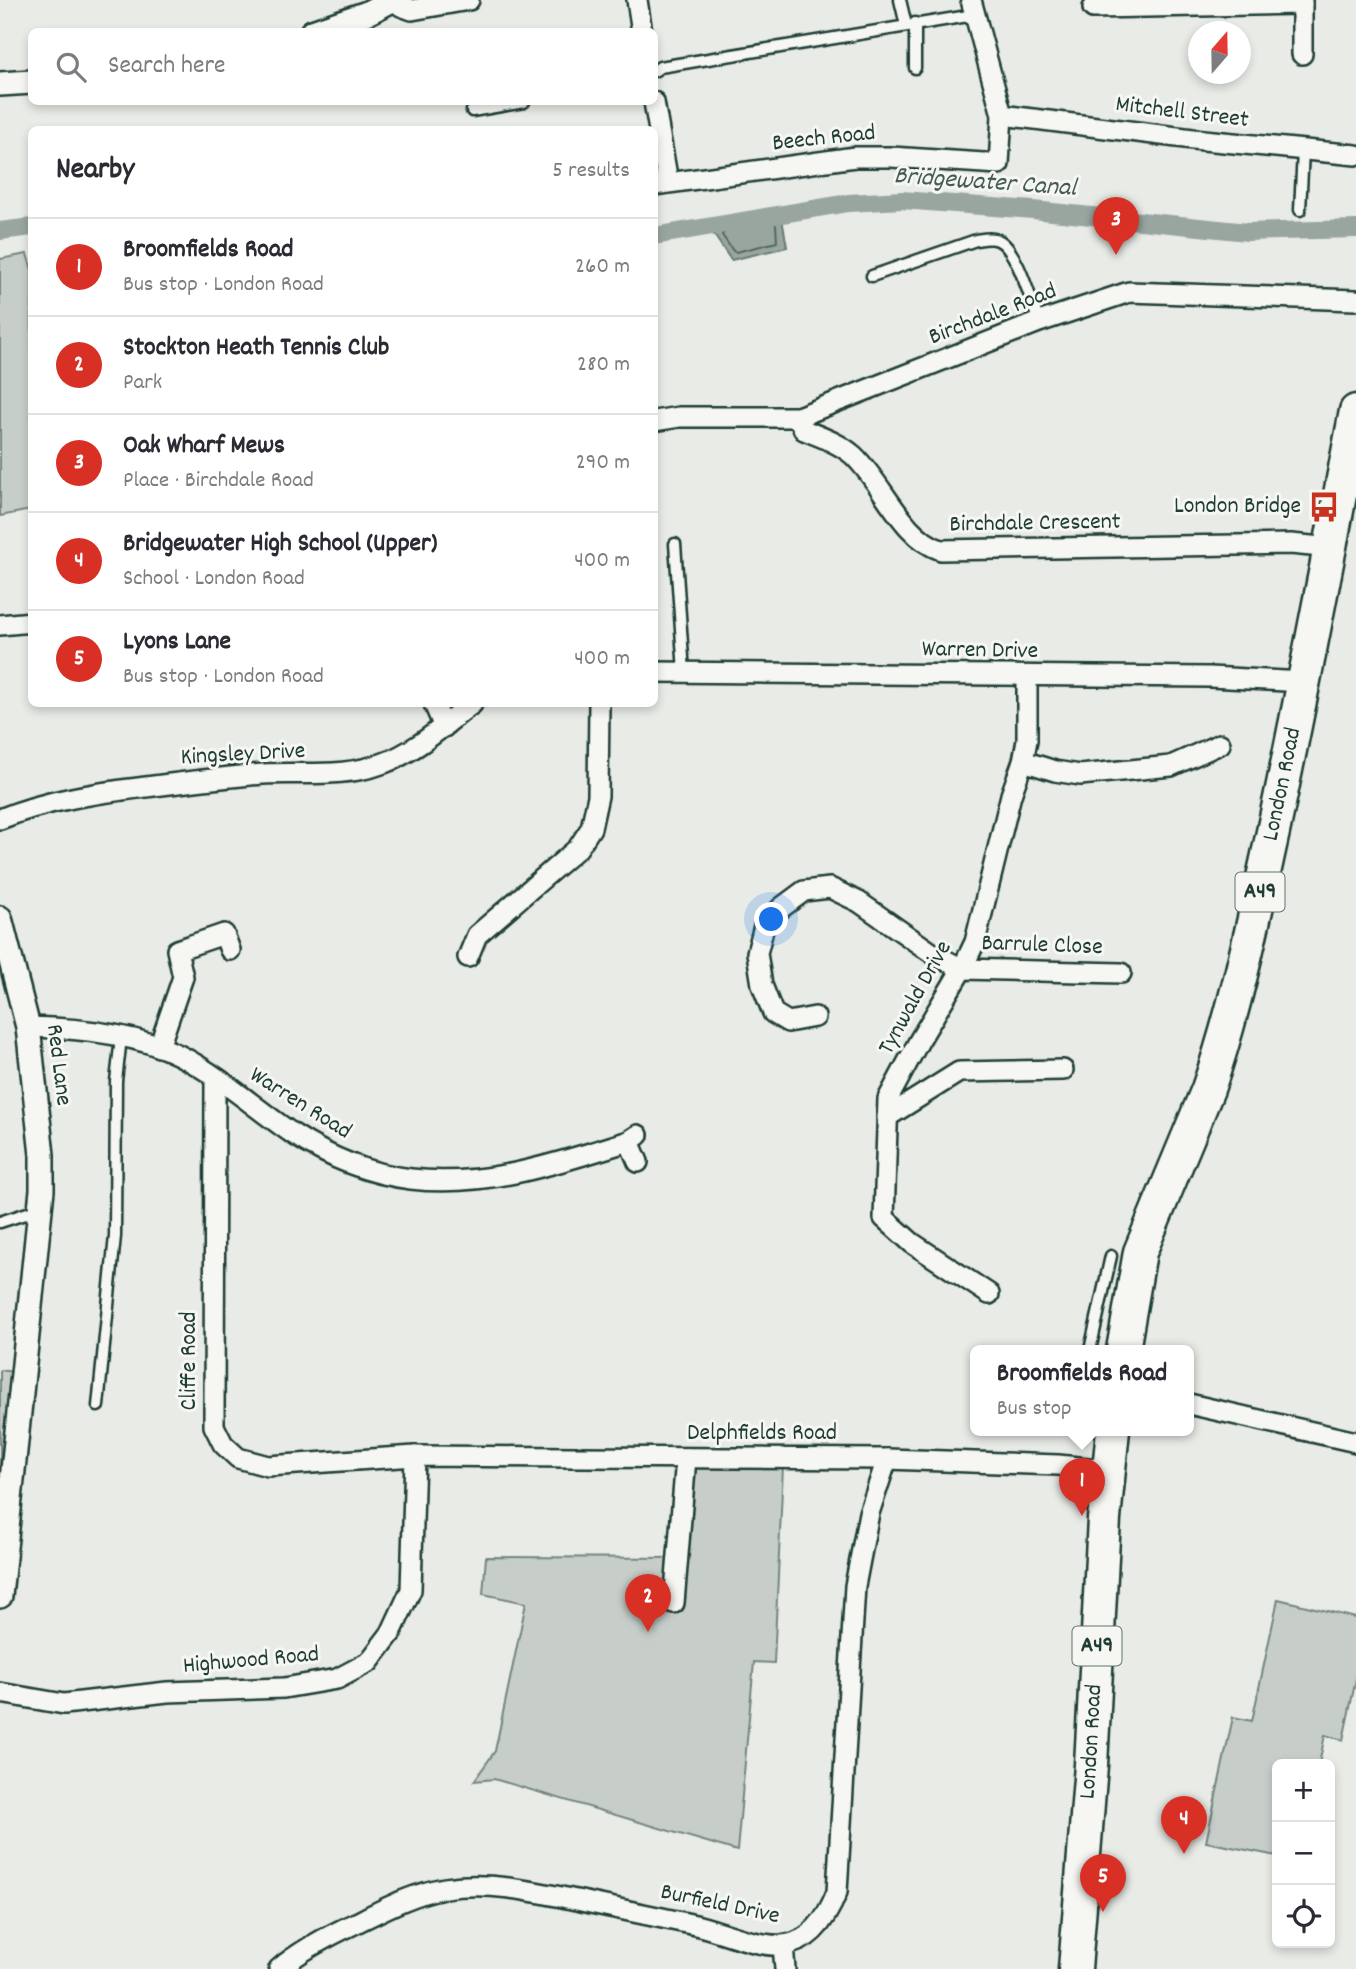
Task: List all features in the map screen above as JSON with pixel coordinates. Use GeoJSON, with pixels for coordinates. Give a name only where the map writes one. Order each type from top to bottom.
{"type":"FeatureCollection","features":[{"type":"Feature","properties":{"kind":"highway","name":"London Road"},"geometry":{"type":"LineString","coordinates":[[1124,1345],[1140,1252],[1217,1063],[1250,939],[1304,682],[1355,418]]}},
{"type":"Feature","properties":{"kind":"highway","name":"London Road"},"geometry":{"type":"LineString","coordinates":[[1075,1969],[1112,1436]]}},
{"type":"Feature","properties":{"kind":"street"},"geometry":{"type":"LineString","coordinates":[[324,28],[367,13],[393,0],[412,10],[468,0]]}},
{"type":"Feature","properties":{"kind":"street"},"geometry":{"type":"LineString","coordinates":[[637,0],[641,28]]}},
{"type":"Feature","properties":{"kind":"street"},"geometry":{"type":"LineString","coordinates":[[1093,10],[1302,2],[1302,54]]}},
{"type":"Feature","properties":{"kind":"street"},"geometry":{"type":"LineString","coordinates":[[972,7],[1002,115]]}},
{"type":"Feature","properties":{"kind":"street"},"geometry":{"type":"LineString","coordinates":[[0,85],[28,82]]}},
{"type":"Feature","properties":{"kind":"street"},"geometry":{"type":"LineString","coordinates":[[654,105],[656,126]]}},
{"type":"Feature","properties":{"kind":"street","name":"Mitchell Street"},"geometry":{"type":"LineString","coordinates":[[1002,115],[1303,151],[1351,154]]}},
{"type":"Feature","properties":{"kind":"street","name":"Beech Road"},"geometry":{"type":"LineString","coordinates":[[661,183],[855,157],[999,164],[1002,115]]}},
{"type":"Feature","properties":{"kind":"street"},"geometry":{"type":"LineString","coordinates":[[658,148],[661,183]]}},
{"type":"Feature","properties":{"kind":"street","name":"Birchdale Road"},"geometry":{"type":"LineString","coordinates":[[658,421],[680,418],[798,417],[1039,322],[1129,292],[1356,300]]}},
{"type":"Feature","properties":{"kind":"street","name":"Birchdale Crescent"},"geometry":{"type":"LineString","coordinates":[[798,417],[804,430],[830,440],[851,454],[915,534],[927,546],[941,551],[1291,544],[1331,548]]}},
{"type":"Feature","properties":{"kind":"street"},"geometry":{"type":"LineString","coordinates":[[0,625],[28,622]]}},
{"type":"Feature","properties":{"kind":"street","name":"Warren Drive"},"geometry":{"type":"LineString","coordinates":[[658,672],[1210,677],[1304,682]]}},
{"type":"Feature","properties":{"kind":"street","name":"Tynwald Drive"},"geometry":{"type":"LineString","coordinates":[[989,1294],[912,1243],[884,1218],[888,1099],[975,942],[1023,761],[1027,740],[1027,676]]}},
{"type":"Feature","properties":{"kind":"street"},"geometry":{"type":"LineString","coordinates":[[435,707],[444,727]]}},
{"type":"Feature","properties":{"kind":"street","name":"Kingsley Drive"},"geometry":{"type":"LineString","coordinates":[[0,819],[59,800],[139,788],[239,776],[347,773],[405,754],[468,707]]}},
{"type":"Feature","properties":{"kind":"street"},"geometry":{"type":"LineString","coordinates":[[468,957],[477,935],[578,848],[591,828],[598,796],[599,707]]}},
{"type":"Feature","properties":{"kind":"street"},"geometry":{"type":"LineString","coordinates":[[1023,761],[1080,775],[1171,766],[1220,744]]}},
{"type":"Feature","properties":{"kind":"street"},"geometry":{"type":"LineString","coordinates":[[816,1017],[788,1023],[773,1013],[762,985],[757,953],[764,926],[781,908],[804,891],[830,888],[859,902],[932,953],[962,969]]}},
{"type":"Feature","properties":{"kind":"street","name":"Red Lane"},"geometry":{"type":"LineString","coordinates":[[0,918],[28,1027],[42,1155],[41,1209],[0,1596]]}},
{"type":"Feature","properties":{"kind":"street"},"geometry":{"type":"LineString","coordinates":[[159,1047],[182,985],[183,970],[177,950],[224,934],[230,950]]}},
{"type":"Feature","properties":{"kind":"street","name":"Barrule Close"},"geometry":{"type":"LineString","coordinates":[[962,969],[1121,975]]}},
{"type":"Feature","properties":{"kind":"street","name":"Warren Road"},"geometry":{"type":"LineString","coordinates":[[28,1027],[49,1027],[159,1047],[179,1055],[292,1134],[330,1156],[368,1170],[408,1179],[454,1181],[518,1173],[634,1138],[638,1162]]}},
{"type":"Feature","properties":{"kind":"street"},"geometry":{"type":"LineString","coordinates":[[887,1117],[959,1072],[1063,1070]]}},
{"type":"Feature","properties":{"kind":"street","name":"Cliffe Road"},"geometry":{"type":"LineString","coordinates":[[215,1078],[214,1426],[223,1444],[238,1458],[268,1466],[415,1457]]}},
{"type":"Feature","properties":{"kind":"street"},"geometry":{"type":"LineString","coordinates":[[1194,1405],[1356,1442]]}},
{"type":"Feature","properties":{"kind":"street","name":"Delphfields Road"},"geometry":{"type":"LineString","coordinates":[[415,1457],[887,1459],[1058,1465],[1108,1470]]}},
{"type":"Feature","properties":{"kind":"street","name":"Highwood Road"},"geometry":{"type":"LineString","coordinates":[[0,1693],[64,1704],[167,1692],[284,1688],[337,1679],[369,1662],[391,1633],[411,1590],[415,1457]]}},
{"type":"Feature","properties":{"kind":"street"},"geometry":{"type":"LineString","coordinates":[[674,1603],[686,1458]]}},
{"type":"Feature","properties":{"kind":"street","name":"Burfield Drive"},"geometry":{"type":"LineString","coordinates":[[289,1966],[348,1927],[393,1905],[443,1888],[493,1886],[559,1896],[714,1929],[758,1942],[783,1945],[799,1940],[816,1927],[828,1913],[837,1892],[855,1586],[869,1513],[887,1459]]}},
{"type":"Feature","properties":{"kind":"street"},"geometry":{"type":"LineString","coordinates":[[783,1945],[785,1969]]}},
{"type":"Feature","properties":{"kind":"lane"},"geometry":{"type":"LineString","coordinates":[[900,0],[910,24],[915,68]]}},
{"type":"Feature","properties":{"kind":"lane"},"geometry":{"type":"LineString","coordinates":[[658,68],[910,24],[972,7]]}},
{"type":"Feature","properties":{"kind":"lane"},"geometry":{"type":"LineString","coordinates":[[472,111],[507,105]]}},
{"type":"Feature","properties":{"kind":"lane"},"geometry":{"type":"LineString","coordinates":[[1300,210],[1303,151]]}},
{"type":"Feature","properties":{"kind":"lane"},"geometry":{"type":"LineString","coordinates":[[872,276],[976,240],[993,238],[1011,251],[1039,322]]}},
{"type":"Feature","properties":{"kind":"lane"},"geometry":{"type":"LineString","coordinates":[[675,544],[684,672]]}},
{"type":"Feature","properties":{"kind":"lane"},"geometry":{"type":"LineString","coordinates":[[98,1406],[115,1236],[116,1081],[121,1038]]}},
{"type":"Feature","properties":{"kind":"lane"},"geometry":{"type":"LineString","coordinates":[[0,1222],[41,1209]]}},
{"type":"Feature","properties":{"kind":"lane"},"geometry":{"type":"LineString","coordinates":[[1091,1345],[1111,1256]]}},
{"type":"Feature","properties":{"kind":"shaded area"},"geometry":{"type":"Polygon","coordinates":[[[27,254],[28,257],[28,511],[0,516],[0,259],[27,254]]]}},
{"type":"Feature","properties":{"kind":"shaded area"},"geometry":{"type":"Polygon","coordinates":[[[0,1370],[13,1372],[0,1480],[0,1370]]]}},
{"type":"Feature","properties":{"kind":"shaded area"},"geometry":{"type":"Polygon","coordinates":[[[686,1458],[783,1467],[774,1663],[754,1662],[737,1851],[494,1779],[474,1781],[495,1751],[526,1603],[483,1594],[486,1557],[677,1558],[686,1458]]]}},
{"type":"Feature","properties":{"kind":"shaded area"},"geometry":{"type":"Polygon","coordinates":[[[1278,1599],[1356,1618],[1356,1679],[1343,1740],[1325,1735],[1320,1759],[1272,1759],[1272,1855],[1206,1842],[1233,1717],[1252,1721],[1278,1599]]]}},
{"type":"Feature","properties":{"kind":"water"},"geometry":{"type":"Polygon","coordinates":[[[781,213],[787,247],[731,260],[708,226],[781,213]]]}},
{"type":"Feature","properties":{"kind":"waterway","name":"Bridgewater Canal"},"geometry":{"type":"LineString","coordinates":[[658,235],[848,203],[902,200],[1033,210],[1248,232],[1356,229]]}},
{"type":"Feature","properties":{"kind":"waterway","name":"Bridgewater Canal"},"geometry":{"type":"LineString","coordinates":[[0,231],[28,228]]}},
{"type":"Feature","properties":{"kind":"place","name":"Oak Wharf Mews"},"geometry":{"type":"Point","coordinates":[1116,255]}},
{"type":"Feature","properties":{"kind":"place","name":"London Bridge"},"geometry":{"type":"Point","coordinates":[1324,507]}},
{"type":"Feature","properties":{"kind":"place","name":"Broomfields Road"},"geometry":{"type":"Point","coordinates":[1082,1516]}},
{"type":"Feature","properties":{"kind":"place","name":"Stockton Heath Tennis Club"},"geometry":{"type":"Point","coordinates":[648,1632]}},
{"type":"Feature","properties":{"kind":"place","name":"Bridgewater High School (Upper)"},"geometry":{"type":"Point","coordinates":[1184,1854]}},
{"type":"Feature","properties":{"kind":"place","name":"Lyons Lane"},"geometry":{"type":"Point","coordinates":[1103,1912]}}]}
